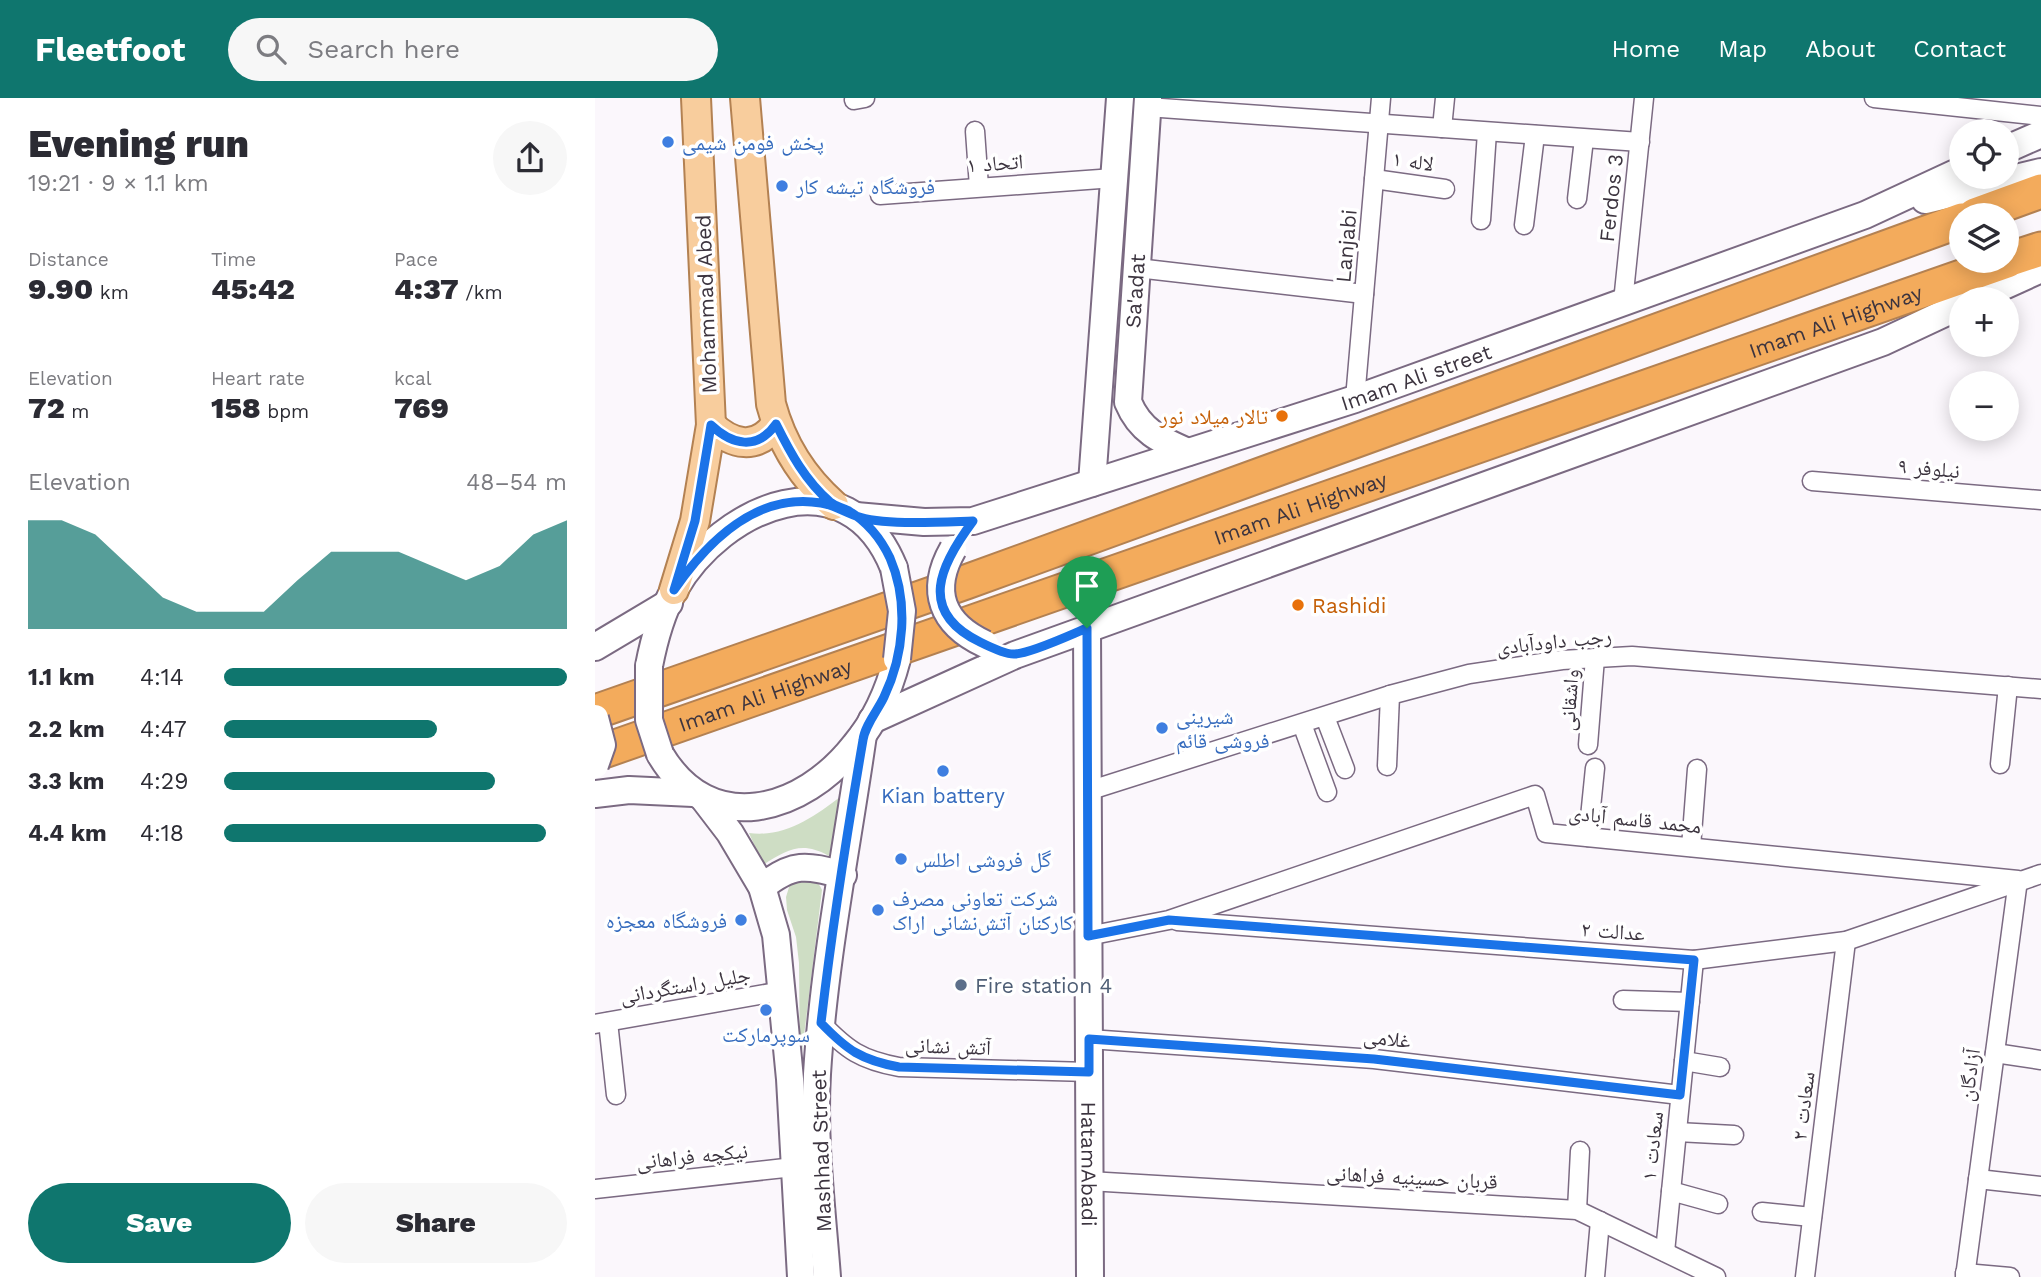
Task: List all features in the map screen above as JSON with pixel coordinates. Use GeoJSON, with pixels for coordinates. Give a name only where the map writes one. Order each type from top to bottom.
{"type":"FeatureCollection","features":[{"type":"Feature","properties":{"kind":"highway"},"geometry":{"type":"LineString","coordinates":[[2008,203],[2041,191]]}},
{"type":"Feature","properties":{"kind":"highway","name":"Imam Ali Highway"},"geometry":{"type":"LineString","coordinates":[[595,712],[965,582],[1949,225]]}},
{"type":"Feature","properties":{"kind":"highway","name":"Imam Ali Highway"},"geometry":{"type":"LineString","coordinates":[[2019,257],[2041,249]]}},
{"type":"Feature","properties":{"kind":"highway","name":"Imam Ali Highway"},"geometry":{"type":"LineString","coordinates":[[595,754],[1973,273]]}},
{"type":"Feature","properties":{"kind":"main road","name":"Mohammad Abed"},"geometry":{"type":"LineString","coordinates":[[671,597],[695,521],[711,425],[696,98]]}},
{"type":"Feature","properties":{"kind":"main road"},"geometry":{"type":"LineString","coordinates":[[595,794],[629,790],[699,796],[740,808],[780,802],[825,776],[868,728],[887,691],[897,659],[902,611],[894,568],[874,533],[845,511],[797,467],[776,424],[766,369],[745,98]]}},
{"type":"Feature","properties":{"kind":"main road","name":"Sa'adat"},"geometry":{"type":"LineString","coordinates":[[1092,483],[1120,98]]}},
{"type":"Feature","properties":{"kind":"main road","name":"Sa'adat"},"geometry":{"type":"LineString","coordinates":[[1128,402],[1148,102]]}},
{"type":"Feature","properties":{"kind":"main road"},"geometry":{"type":"LineString","coordinates":[[2019,144],[2041,134]]}},
{"type":"Feature","properties":{"kind":"main road"},"geometry":{"type":"LineString","coordinates":[[1865,215],[2041,172]]}},
{"type":"Feature","properties":{"kind":"main road","name":"Imam Ali street"},"geometry":{"type":"LineString","coordinates":[[671,597],[706,549],[730,528],[756,513],[796,502],[924,522],[973,521],[1355,399],[1865,215],[1949,176]]}},
{"type":"Feature","properties":{"kind":"main road"},"geometry":{"type":"LineString","coordinates":[[2001,287],[2041,269]]}},
{"type":"Feature","properties":{"kind":"main road"},"geometry":{"type":"LineString","coordinates":[[868,728],[1014,654],[1883,342],[1949,312]]}},
{"type":"Feature","properties":{"kind":"main road"},"geometry":{"type":"LineString","coordinates":[[1100,398],[1114,408],[1128,402],[1135,419],[1145,430],[1188,452]]}},
{"type":"Feature","properties":{"kind":"main road"},"geometry":{"type":"LineString","coordinates":[[711,425],[723,437],[740,443],[765,437],[776,424]]}},
{"type":"Feature","properties":{"kind":"main road"},"geometry":{"type":"LineString","coordinates":[[973,521],[953,549],[942,573],[941,600],[953,622],[966,635],[985,645],[1014,654]]}},
{"type":"Feature","properties":{"kind":"main road"},"geometry":{"type":"LineString","coordinates":[[595,647],[671,597]]}},
{"type":"Feature","properties":{"kind":"main road","name":"Mashhad Street"},"geometry":{"type":"LineString","coordinates":[[671,597],[656,634],[649,666],[649,720],[660,754],[674,776],[699,796],[730,833],[762,887],[776,935],[801,1277]]}},
{"type":"Feature","properties":{"kind":"main road","name":"HatamAbadi"},"geometry":{"type":"LineString","coordinates":[[1087,628],[1090,1277]]}},
{"type":"Feature","properties":{"kind":"main road"},"geometry":{"type":"LineString","coordinates":[[595,718],[602,745],[595,765]]}},
{"type":"Feature","properties":{"kind":"main road","name":"Mashhad Street"},"geometry":{"type":"LineString","coordinates":[[827,1277],[817,1077],[821,1023],[868,728]]}},
{"type":"Feature","properties":{"kind":"main road"},"geometry":{"type":"LineString","coordinates":[[762,887],[782,871],[808,866],[843,875]]}},
{"type":"Feature","properties":{"kind":"street","name":"Lanjabi"},"geometry":{"type":"LineString","coordinates":[[1355,399],[1381,98]]}},
{"type":"Feature","properties":{"kind":"street"},"geometry":{"type":"LineString","coordinates":[[1442,128],[1445,98]]}},
{"type":"Feature","properties":{"kind":"street","name":"Ferdos 3"},"geometry":{"type":"LineString","coordinates":[[1623,302],[1644,98]]}},
{"type":"Feature","properties":{"kind":"street"},"geometry":{"type":"LineString","coordinates":[[1874,98],[2041,116]]}},
{"type":"Feature","properties":{"kind":"street"},"geometry":{"type":"LineString","coordinates":[[1148,102],[1277,107],[1379,124],[1640,142]]}},
{"type":"Feature","properties":{"kind":"street"},"geometry":{"type":"LineString","coordinates":[[975,131],[979,187]]}},
{"type":"Feature","properties":{"kind":"street"},"geometry":{"type":"LineString","coordinates":[[1481,220],[1487,132]]}},
{"type":"Feature","properties":{"kind":"street"},"geometry":{"type":"LineString","coordinates":[[1524,225],[1535,135]]}},
{"type":"Feature","properties":{"kind":"street"},"geometry":{"type":"LineString","coordinates":[[1577,198],[1584,139]]}},
{"type":"Feature","properties":{"kind":"street","name":"اتحاد ۱"},"geometry":{"type":"LineString","coordinates":[[880,195],[1114,178]]}},
{"type":"Feature","properties":{"kind":"street","name":"لاله ۱"},"geometry":{"type":"LineString","coordinates":[[1374,179],[1445,189]]}},
{"type":"Feature","properties":{"kind":"street"},"geometry":{"type":"LineString","coordinates":[[1137,268],[1364,294]]}},
{"type":"Feature","properties":{"kind":"street","name":"نیلوفر ۹"},"geometry":{"type":"LineString","coordinates":[[1812,481],[2041,500]]}},
{"type":"Feature","properties":{"kind":"street","name":"رجب داودآبادی"},"geometry":{"type":"LineString","coordinates":[[1088,790],[1390,695],[1469,674],[1595,658],[1632,656],[2041,689]]}},
{"type":"Feature","properties":{"kind":"street","name":"واشقانی"},"geometry":{"type":"LineString","coordinates":[[1588,745],[1595,658]]}},
{"type":"Feature","properties":{"kind":"street"},"geometry":{"type":"LineString","coordinates":[[2000,764],[2008,686]]}},
{"type":"Feature","properties":{"kind":"street"},"geometry":{"type":"LineString","coordinates":[[1387,766],[1390,695]]}},
{"type":"Feature","properties":{"kind":"street"},"geometry":{"type":"LineString","coordinates":[[1325,717],[1345,769]]}},
{"type":"Feature","properties":{"kind":"street"},"geometry":{"type":"LineString","coordinates":[[1302,724],[1327,792]]}},
{"type":"Feature","properties":{"kind":"street"},"geometry":{"type":"LineString","coordinates":[[1588,837],[1595,768]]}},
{"type":"Feature","properties":{"kind":"street"},"geometry":{"type":"LineString","coordinates":[[1691,847],[1697,769]]}},
{"type":"Feature","properties":{"kind":"street","name":"محمد قاسم آبادی"},"geometry":{"type":"LineString","coordinates":[[1088,936],[1169,920],[1535,795],[1546,833],[2018,880]]}},
{"type":"Feature","properties":{"kind":"street","name":"عدالت ۲"},"geometry":{"type":"LineString","coordinates":[[1169,920],[1694,960],[1846,941],[2041,874]]}},
{"type":"Feature","properties":{"kind":"street","name":"آزادگان"},"geometry":{"type":"LineString","coordinates":[[1965,1275],[2018,880]]}},
{"type":"Feature","properties":{"kind":"street","name":"سعادت ۲"},"geometry":{"type":"LineString","coordinates":[[1805,1277],[1846,941]]}},
{"type":"Feature","properties":{"kind":"street","name":"سعادت ۱"},"geometry":{"type":"LineString","coordinates":[[1665,1252],[1694,960]]}},
{"type":"Feature","properties":{"kind":"street","name":"جلیل راستگردانی"},"geometry":{"type":"LineString","coordinates":[[602,1023],[782,991]]}},
{"type":"Feature","properties":{"kind":"street"},"geometry":{"type":"LineString","coordinates":[[1623,1000],[1690,1002]]}},
{"type":"Feature","properties":{"kind":"street"},"geometry":{"type":"LineString","coordinates":[[602,1023],[616,1095]]}},
{"type":"Feature","properties":{"kind":"street","name":"آتش نشانی"},"geometry":{"type":"LineString","coordinates":[[821,1023],[849,1050],[869,1062],[889,1066],[1089,1072]]}},
{"type":"Feature","properties":{"kind":"street","name":"غلامی"},"geometry":{"type":"LineString","coordinates":[[1089,1039],[1374,1059],[1680,1095]]}},
{"type":"Feature","properties":{"kind":"street"},"geometry":{"type":"LineString","coordinates":[[1995,1054],[2041,1060]]}},
{"type":"Feature","properties":{"kind":"street"},"geometry":{"type":"LineString","coordinates":[[1684,1061],[1720,1067]]}},
{"type":"Feature","properties":{"kind":"street"},"geometry":{"type":"LineString","coordinates":[[1677,1132],[1734,1135]]}},
{"type":"Feature","properties":{"kind":"street"},"geometry":{"type":"LineString","coordinates":[[1577,1210],[1580,1151]]}},
{"type":"Feature","properties":{"kind":"street","name":"نیکچه فراهانی"},"geometry":{"type":"LineString","coordinates":[[595,1189],[794,1167]]}},
{"type":"Feature","properties":{"kind":"street"},"geometry":{"type":"LineString","coordinates":[[1978,1179],[2041,1186]]}},
{"type":"Feature","properties":{"kind":"street","name":"قربان حسینیه فراهانی"},"geometry":{"type":"LineString","coordinates":[[1089,1181],[1577,1210],[1706,1275]]}},
{"type":"Feature","properties":{"kind":"street"},"geometry":{"type":"LineString","coordinates":[[1671,1191],[1718,1204]]}},
{"type":"Feature","properties":{"kind":"street"},"geometry":{"type":"LineString","coordinates":[[1762,1212],[1812,1217]]}},
{"type":"Feature","properties":{"kind":"street"},"geometry":{"type":"LineString","coordinates":[[1595,1277],[1600,1221]]}},
{"type":"Feature","properties":{"kind":"street"},"geometry":{"type":"LineString","coordinates":[[1965,1275],[2010,1277]]}},
{"type":"Feature","properties":{"kind":"green space"},"geometry":{"type":"Polygon","coordinates":[[[840,797],[829,856],[811,849],[795,849],[763,865],[749,833],[762,834],[786,829],[820,812],[840,797]]]}},
{"type":"Feature","properties":{"kind":"green space"},"geometry":{"type":"Polygon","coordinates":[[[800,878],[814,880],[822,890],[800,1068],[799,963],[786,897],[790,884],[800,878]]]}},
{"type":"Feature","properties":{"kind":"place","name":"پخش فومن شیمی"},"geometry":{"type":"Point","coordinates":[668,142]}},
{"type":"Feature","properties":{"kind":"place","name":"فروشگاه تیشه کار"},"geometry":{"type":"Point","coordinates":[782,186]}},
{"type":"Feature","properties":{"kind":"place","name":"تالار میلاد نور"},"geometry":{"type":"Point","coordinates":[1282,416]}},
{"type":"Feature","properties":{"kind":"place","name":"Rashidi"},"geometry":{"type":"Point","coordinates":[1298,605]}},
{"type":"Feature","properties":{"kind":"place","name":"شیرینی فروشی قائم"},"geometry":{"type":"Point","coordinates":[1162,728]}},
{"type":"Feature","properties":{"kind":"place","name":"Kian battery"},"geometry":{"type":"Point","coordinates":[943,771]}},
{"type":"Feature","properties":{"kind":"place","name":"گل فروشی اطلس"},"geometry":{"type":"Point","coordinates":[901,859]}},
{"type":"Feature","properties":{"kind":"place","name":"شرکت تعاونی مصرف کارکنان آتش‌نشانی اراک"},"geometry":{"type":"Point","coordinates":[878,910]}},
{"type":"Feature","properties":{"kind":"place","name":"فروشگاه معجزه"},"geometry":{"type":"Point","coordinates":[741,920]}},
{"type":"Feature","properties":{"kind":"place","name":"Fire station 4"},"geometry":{"type":"Point","coordinates":[961,985]}},
{"type":"Feature","properties":{"kind":"place","name":"سوپرمارکت"},"geometry":{"type":"Point","coordinates":[766,1010]}},
{"type":"Feature","properties":{"kind":"route"},"geometry":{"type":"LineString","coordinates":[[1087,628],[1014,654],[985,645],[966,635],[953,622],[941,600],[940,583],[944,564],[973,521],[924,522],[856,516],[846,509],[809,501],[769,508],[730,528],[695,561],[674,590],[695,521],[705,474],[711,425],[731,441],[750,443],[765,437],[776,424],[797,467],[815,489],[834,505],[846,509],[866,524],[882,543],[898,582],[902,611],[900,643],[887,691],[863,735],[821,1023],[849,1050],[869,1062],[899,1067],[1089,1072],[1089,1039],[1374,1059],[1680,1095],[1694,960],[1169,920],[1088,936],[1087,628]]}}]}
